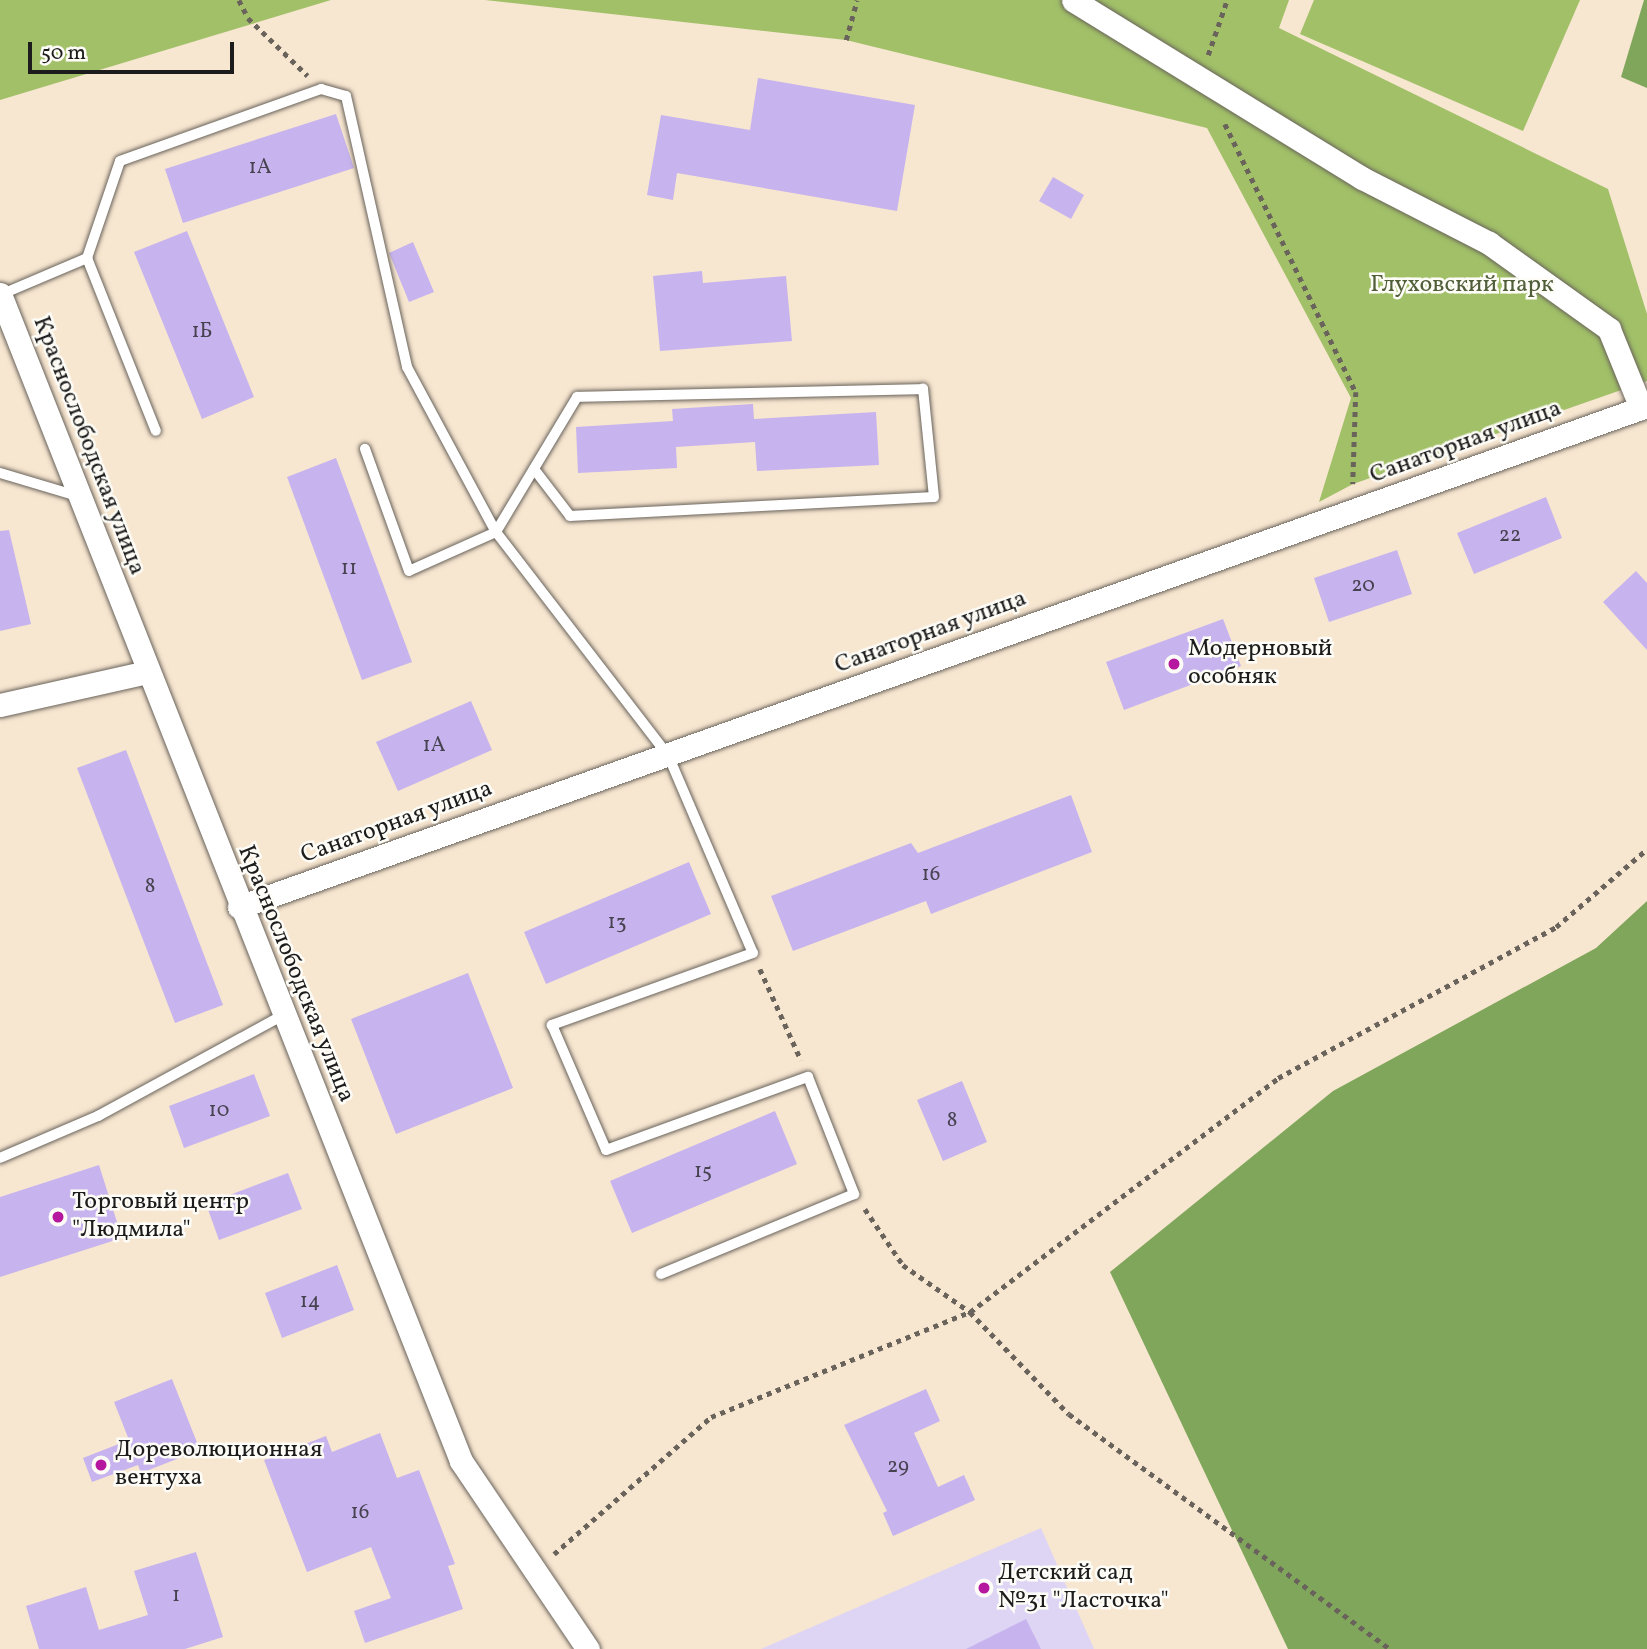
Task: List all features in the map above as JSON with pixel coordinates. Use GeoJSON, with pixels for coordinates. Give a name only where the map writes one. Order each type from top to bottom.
{"type":"FeatureCollection","features":[{"type":"Feature","properties":{"kind":"street"},"geometry":{"type":"LineString","coordinates":[[1073,0],[1201,75],[1362,178],[1489,243],[1609,328],[1645,411]]}},
{"type":"Feature","properties":{"kind":"street","name":"Краснослободская улица"},"geometry":{"type":"LineString","coordinates":[[0,294],[239,907],[461,1461],[588,1649]]}},
{"type":"Feature","properties":{"kind":"street","name":"Санаторная улица"},"geometry":{"type":"LineString","coordinates":[[239,907],[1351,512],[1645,411]]}},
{"type":"Feature","properties":{"kind":"street"},"geometry":{"type":"LineString","coordinates":[[0,705],[148,671]]}},
{"type":"Feature","properties":{"kind":"lane"},"geometry":{"type":"LineString","coordinates":[[156,431],[87,258],[120,161],[321,89],[346,96],[407,367],[496,532],[668,755],[753,953],[552,1025],[606,1150],[808,1077],[854,1194],[661,1274]]}},
{"type":"Feature","properties":{"kind":"lane"},"geometry":{"type":"LineString","coordinates":[[0,294],[87,258]]}},
{"type":"Feature","properties":{"kind":"lane"},"geometry":{"type":"LineString","coordinates":[[365,449],[409,571],[496,532],[577,397],[923,389],[934,497],[570,516],[534,469]]}},
{"type":"Feature","properties":{"kind":"lane"},"geometry":{"type":"LineString","coordinates":[[0,473],[80,497]]}},
{"type":"Feature","properties":{"kind":"lane"},"geometry":{"type":"LineString","coordinates":[[0,1158],[98,1116],[283,1015]]}},
{"type":"Feature","properties":{"kind":"path"},"geometry":{"type":"LineString","coordinates":[[239,0],[248,18],[321,89]]}},
{"type":"Feature","properties":{"kind":"path"},"geometry":{"type":"LineString","coordinates":[[846,40],[857,0]]}},
{"type":"Feature","properties":{"kind":"path"},"geometry":{"type":"LineString","coordinates":[[1201,75],[1227,0]]}},
{"type":"Feature","properties":{"kind":"path"},"geometry":{"type":"LineString","coordinates":[[1219,111],[1356,392],[1351,512]]}},
{"type":"Feature","properties":{"kind":"path"},"geometry":{"type":"LineString","coordinates":[[535,1571],[711,1417],[970,1312],[1278,1078],[1556,927],[1647,849]]}},
{"type":"Feature","properties":{"kind":"path"},"geometry":{"type":"LineString","coordinates":[[753,953],[808,1077]]}},
{"type":"Feature","properties":{"kind":"path"},"geometry":{"type":"LineString","coordinates":[[854,1194],[904,1265],[970,1312],[1069,1414],[1390,1649]]}},
{"type":"Feature","properties":{"kind":"shaded area","name":"Детский сад №31 \"Ласточка\""},"geometry":{"type":"Polygon","coordinates":[[[1041,1528],[1094,1649],[761,1649],[1041,1528]]]}},
{"type":"Feature","properties":{"kind":"green space"},"geometry":{"type":"Polygon","coordinates":[[[0,0],[331,0],[0,100],[0,0]]]}},
{"type":"Feature","properties":{"kind":"green space","name":"Глуховский парк"},"geometry":{"type":"Polygon","coordinates":[[[485,0],[1289,0],[1279,28],[1608,189],[1647,314],[1647,381],[1353,484],[1319,502],[1351,398],[1207,128],[846,40],[485,0]]]}},
{"type":"Feature","properties":{"kind":"green space"},"geometry":{"type":"Polygon","coordinates":[[[1314,0],[1580,0],[1523,131],[1300,34],[1314,0]]]}},
{"type":"Feature","properties":{"kind":"green space"},"geometry":{"type":"Polygon","coordinates":[[[1644,0],[1647,0],[1647,88],[1621,77],[1644,0]]]}},
{"type":"Feature","properties":{"kind":"green space"},"geometry":{"type":"Polygon","coordinates":[[[1647,901],[1647,1649],[1288,1649],[1110,1272],[1333,1091],[1596,948],[1647,901]]]}},
{"type":"Feature","properties":{"kind":"building"},"geometry":{"type":"Polygon","coordinates":[[[758,78],[915,105],[897,211],[677,173],[673,200],[647,195],[661,115],[750,130],[758,78]]]}},
{"type":"Feature","properties":{"kind":"building"},"geometry":{"type":"Polygon","coordinates":[[[336,114],[354,168],[183,223],[165,169],[336,114]]]}},
{"type":"Feature","properties":{"kind":"building"},"geometry":{"type":"Polygon","coordinates":[[[1053,177],[1084,195],[1071,219],[1039,201],[1053,177]]]}},
{"type":"Feature","properties":{"kind":"building"},"geometry":{"type":"Polygon","coordinates":[[[187,231],[254,397],[202,419],[134,252],[187,231]]]}},
{"type":"Feature","properties":{"kind":"building"},"geometry":{"type":"Polygon","coordinates":[[[413,242],[434,292],[409,302],[389,253],[413,242]]]}},
{"type":"Feature","properties":{"kind":"building"},"geometry":{"type":"Polygon","coordinates":[[[702,271],[703,283],[786,276],[792,341],[660,351],[653,276],[702,271]]]}},
{"type":"Feature","properties":{"kind":"building"},"geometry":{"type":"Polygon","coordinates":[[[753,404],[754,419],[876,412],[879,465],[757,471],[755,442],[676,447],[677,468],[578,473],[576,427],[673,421],[672,409],[753,404]]]}},
{"type":"Feature","properties":{"kind":"building"},"geometry":{"type":"Polygon","coordinates":[[[336,458],[412,662],[362,680],[287,477],[336,458]]]}},
{"type":"Feature","properties":{"kind":"building"},"geometry":{"type":"Polygon","coordinates":[[[1546,497],[1562,538],[1474,574],[1457,533],[1546,497]]]}},
{"type":"Feature","properties":{"kind":"building"},"geometry":{"type":"Polygon","coordinates":[[[9,530],[31,624],[0,631],[0,531],[9,530]]]}},
{"type":"Feature","properties":{"kind":"building"},"geometry":{"type":"Polygon","coordinates":[[[1397,550],[1412,594],[1329,622],[1314,578],[1397,550]]]}},
{"type":"Feature","properties":{"kind":"building"},"geometry":{"type":"Polygon","coordinates":[[[1636,571],[1647,583],[1647,650],[1603,602],[1636,571]]]}},
{"type":"Feature","properties":{"kind":"building","name":"Модерновый особняк"},"geometry":{"type":"Polygon","coordinates":[[[1223,619],[1241,666],[1124,710],[1106,662],[1223,619]]]}},
{"type":"Feature","properties":{"kind":"building"},"geometry":{"type":"Polygon","coordinates":[[[471,701],[492,750],[398,791],[376,742],[471,701]]]}},
{"type":"Feature","properties":{"kind":"building"},"geometry":{"type":"Polygon","coordinates":[[[126,750],[223,1005],[175,1023],[77,768],[126,750]]]}},
{"type":"Feature","properties":{"kind":"building"},"geometry":{"type":"Polygon","coordinates":[[[1071,795],[1092,852],[931,914],[926,901],[793,951],[771,896],[911,843],[918,853],[1071,795]]]}},
{"type":"Feature","properties":{"kind":"building"},"geometry":{"type":"Polygon","coordinates":[[[689,862],[711,914],[546,984],[524,932],[689,862]]]}},
{"type":"Feature","properties":{"kind":"building"},"geometry":{"type":"Polygon","coordinates":[[[468,973],[513,1088],[396,1134],[351,1019],[468,973]]]}},
{"type":"Feature","properties":{"kind":"building"},"geometry":{"type":"Polygon","coordinates":[[[254,1074],[270,1116],[184,1148],[169,1106],[254,1074]]]}},
{"type":"Feature","properties":{"kind":"building"},"geometry":{"type":"Polygon","coordinates":[[[962,1081],[987,1142],[943,1161],[917,1100],[962,1081]]]}},
{"type":"Feature","properties":{"kind":"building"},"geometry":{"type":"Polygon","coordinates":[[[775,1111],[797,1164],[632,1233],[610,1181],[775,1111]]]}},
{"type":"Feature","properties":{"kind":"building","name":"Торговый центр \"Людмила\""},"geometry":{"type":"Polygon","coordinates":[[[99,1165],[122,1238],[0,1277],[0,1197],[99,1165]]]}},
{"type":"Feature","properties":{"kind":"building"},"geometry":{"type":"Polygon","coordinates":[[[288,1173],[302,1209],[219,1240],[206,1204],[288,1173]]]}},
{"type":"Feature","properties":{"kind":"building"},"geometry":{"type":"Polygon","coordinates":[[[337,1265],[354,1310],[282,1338],[265,1293],[337,1265]]]}},
{"type":"Feature","properties":{"kind":"building"},"geometry":{"type":"Polygon","coordinates":[[[172,1379],[200,1450],[141,1473],[138,1465],[92,1482],[83,1458],[129,1440],[114,1402],[172,1379]]]}},
{"type":"Feature","properties":{"kind":"building"},"geometry":{"type":"Polygon","coordinates":[[[926,1389],[940,1421],[914,1433],[938,1487],[964,1475],[975,1500],[893,1536],[883,1513],[887,1511],[844,1425],[926,1389]]]}},
{"type":"Feature","properties":{"kind":"building"},"geometry":{"type":"Polygon","coordinates":[[[380,1433],[397,1478],[419,1470],[455,1564],[448,1566],[463,1609],[365,1643],[354,1611],[391,1598],[371,1547],[307,1572],[264,1460],[326,1436],[332,1452],[380,1433]]]}},
{"type":"Feature","properties":{"kind":"building"},"geometry":{"type":"Polygon","coordinates":[[[196,1552],[223,1637],[185,1649],[39,1649],[26,1606],[86,1587],[99,1630],[148,1615],[134,1571],[196,1552]]]}},
{"type":"Feature","properties":{"kind":"building"},"geometry":{"type":"Polygon","coordinates":[[[1026,1619],[1041,1649],[966,1649],[1026,1619]]]}},
{"type":"Feature","properties":{"kind":"place","name":"Модерновый особняк"},"geometry":{"type":"Point","coordinates":[1174,664]}},
{"type":"Feature","properties":{"kind":"place","name":"Торговый центр \"Людмила\""},"geometry":{"type":"Point","coordinates":[58,1217]}},
{"type":"Feature","properties":{"kind":"place","name":"Дореволюционная вентуха"},"geometry":{"type":"Point","coordinates":[101,1465]}},
{"type":"Feature","properties":{"kind":"place","name":"Детский сад №31 \"Ласточка\""},"geometry":{"type":"Point","coordinates":[984,1588]}}]}
